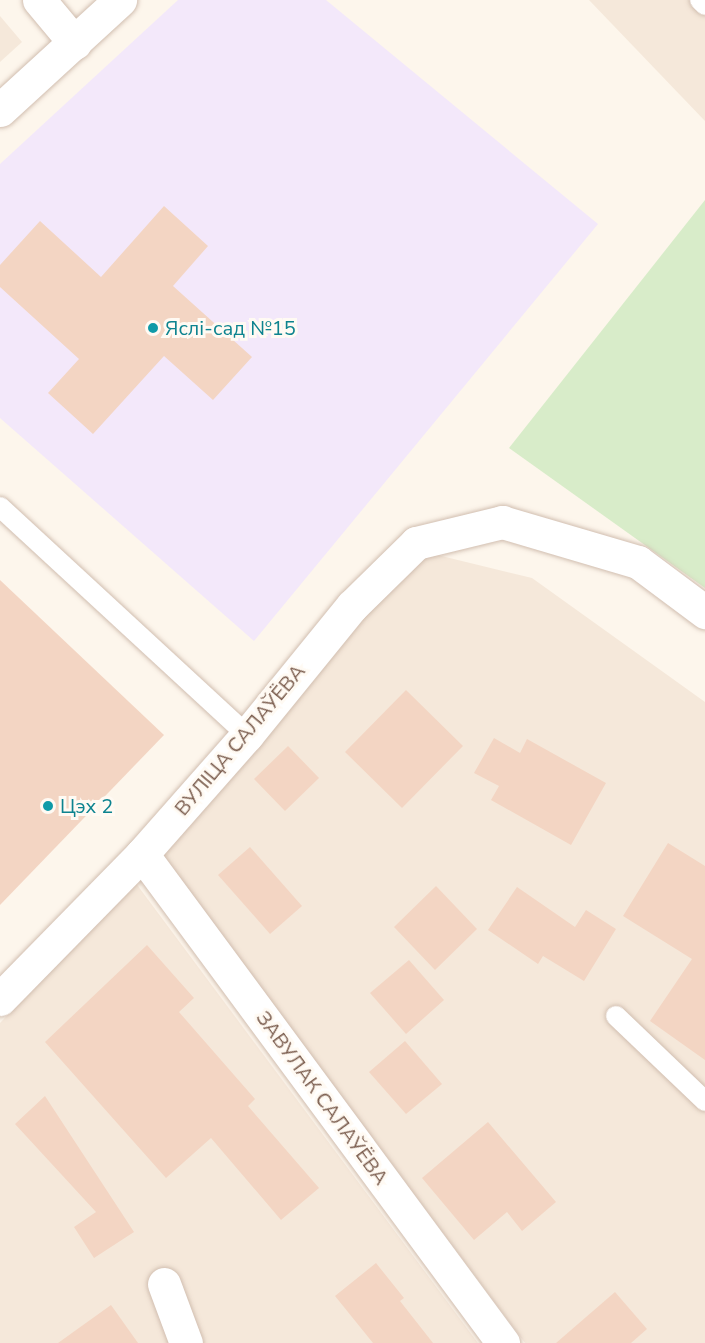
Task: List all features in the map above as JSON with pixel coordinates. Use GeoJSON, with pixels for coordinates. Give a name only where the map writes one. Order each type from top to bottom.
{"type":"FeatureCollection","features":[{"type":"Feature","properties":{"kind":"street"},"geometry":{"type":"LineString","coordinates":[[39,0],[75,43]]}},
{"type":"Feature","properties":{"kind":"street"},"geometry":{"type":"LineString","coordinates":[[0,110],[120,0]]}},
{"type":"Feature","properties":{"kind":"street","name":"ВУЛІЦА САЛАЎЁВА"},"geometry":{"type":"LineString","coordinates":[[0,999],[142,854],[247,735],[352,606],[416,543],[502,522],[638,562],[705,612]]}},
{"type":"Feature","properties":{"kind":"street","name":"ЗАВУЛАК САЛАЎЁВА"},"geometry":{"type":"LineString","coordinates":[[142,854],[502,1343]]}},
{"type":"Feature","properties":{"kind":"street"},"geometry":{"type":"LineString","coordinates":[[164,1284],[186,1343]]}},
{"type":"Feature","properties":{"kind":"lane"},"geometry":{"type":"LineString","coordinates":[[700,0],[705,5]]}},
{"type":"Feature","properties":{"kind":"lane"},"geometry":{"type":"LineString","coordinates":[[0,507],[247,735]]}},
{"type":"Feature","properties":{"kind":"lane"},"geometry":{"type":"LineString","coordinates":[[616,1016],[705,1101]]}},
{"type":"Feature","properties":{"kind":"shaded area"},"geometry":{"type":"Polygon","coordinates":[[[178,0],[326,0],[598,224],[254,641],[0,418],[0,164],[178,0]]]}},
{"type":"Feature","properties":{"kind":"shaded area"},"geometry":{"type":"Polygon","coordinates":[[[589,0],[705,0],[705,121],[589,0]]]}},
{"type":"Feature","properties":{"kind":"shaded area"},"geometry":{"type":"Polygon","coordinates":[[[0,16],[22,42],[0,62],[0,16]]]}},
{"type":"Feature","properties":{"kind":"shaded area"},"geometry":{"type":"Polygon","coordinates":[[[421,551],[532,578],[705,702],[705,1343],[525,1343],[161,854],[421,551]]]}},
{"type":"Feature","properties":{"kind":"shaded area"},"geometry":{"type":"Polygon","coordinates":[[[135,882],[478,1343],[0,1343],[0,1023],[135,882]]]}},
{"type":"Feature","properties":{"kind":"green space"},"geometry":{"type":"Polygon","coordinates":[[[705,200],[705,588],[509,448],[705,200]]]}},
{"type":"Feature","properties":{"kind":"building","name":"Яслі-сад №15"},"geometry":{"type":"Polygon","coordinates":[[[164,206],[208,246],[173,286],[252,357],[213,400],[164,356],[93,434],[48,393],[79,359],[0,287],[0,265],[40,221],[101,277],[164,206]]]}},
{"type":"Feature","properties":{"kind":"building","name":"Цэх 2"},"geometry":{"type":"Polygon","coordinates":[[[0,580],[164,735],[0,905],[0,580]]]}},
{"type":"Feature","properties":{"kind":"building"},"geometry":{"type":"Polygon","coordinates":[[[406,690],[463,746],[402,808],[345,752],[406,690]]]}},
{"type":"Feature","properties":{"kind":"building"},"geometry":{"type":"Polygon","coordinates":[[[494,738],[520,753],[527,739],[606,783],[571,845],[491,800],[499,786],[474,773],[494,738]]]}},
{"type":"Feature","properties":{"kind":"building"},"geometry":{"type":"Polygon","coordinates":[[[288,746],[319,778],[285,811],[254,779],[288,746]]]}},
{"type":"Feature","properties":{"kind":"building"},"geometry":{"type":"Polygon","coordinates":[[[668,843],[705,866],[705,1060],[650,1021],[692,959],[623,916],[668,843]]]}},
{"type":"Feature","properties":{"kind":"building"},"geometry":{"type":"Polygon","coordinates":[[[250,847],[302,906],[270,934],[218,875],[250,847]]]}},
{"type":"Feature","properties":{"kind":"building"},"geometry":{"type":"Polygon","coordinates":[[[436,886],[477,929],[435,970],[394,927],[436,886]]]}},
{"type":"Feature","properties":{"kind":"building"},"geometry":{"type":"Polygon","coordinates":[[[517,887],[575,927],[586,910],[616,929],[584,981],[543,956],[538,964],[488,930],[517,887]]]}},
{"type":"Feature","properties":{"kind":"building"},"geometry":{"type":"Polygon","coordinates":[[[147,945],[194,998],[179,1012],[255,1099],[248,1106],[319,1188],[281,1220],[211,1138],[166,1178],[45,1042],[147,945]]]}},
{"type":"Feature","properties":{"kind":"building"},"geometry":{"type":"Polygon","coordinates":[[[409,960],[444,1000],[406,1034],[370,993],[409,960]]]}},
{"type":"Feature","properties":{"kind":"building"},"geometry":{"type":"Polygon","coordinates":[[[405,1041],[442,1084],[406,1114],[369,1072],[405,1041]]]}},
{"type":"Feature","properties":{"kind":"building"},"geometry":{"type":"Polygon","coordinates":[[[45,1096],[134,1232],[94,1258],[74,1227],[96,1212],[15,1124],[45,1096]]]}},
{"type":"Feature","properties":{"kind":"building"},"geometry":{"type":"Polygon","coordinates":[[[488,1122],[556,1202],[522,1231],[507,1212],[474,1240],[422,1178],[488,1122]]]}},
{"type":"Feature","properties":{"kind":"building"},"geometry":{"type":"Polygon","coordinates":[[[376,1263],[404,1298],[400,1301],[433,1343],[373,1343],[335,1296],[376,1263]]]}},
{"type":"Feature","properties":{"kind":"building"},"geometry":{"type":"Polygon","coordinates":[[[615,1292],[647,1329],[631,1343],[556,1343],[615,1292]]]}},
{"type":"Feature","properties":{"kind":"building"},"geometry":{"type":"Polygon","coordinates":[[[111,1305],[138,1343],[58,1343],[111,1305]]]}},
{"type":"Feature","properties":{"kind":"place","name":"Яслі-сад №15"},"geometry":{"type":"Point","coordinates":[153,328]}},
{"type":"Feature","properties":{"kind":"place","name":"Цэх 2"},"geometry":{"type":"Point","coordinates":[48,806]}}]}
